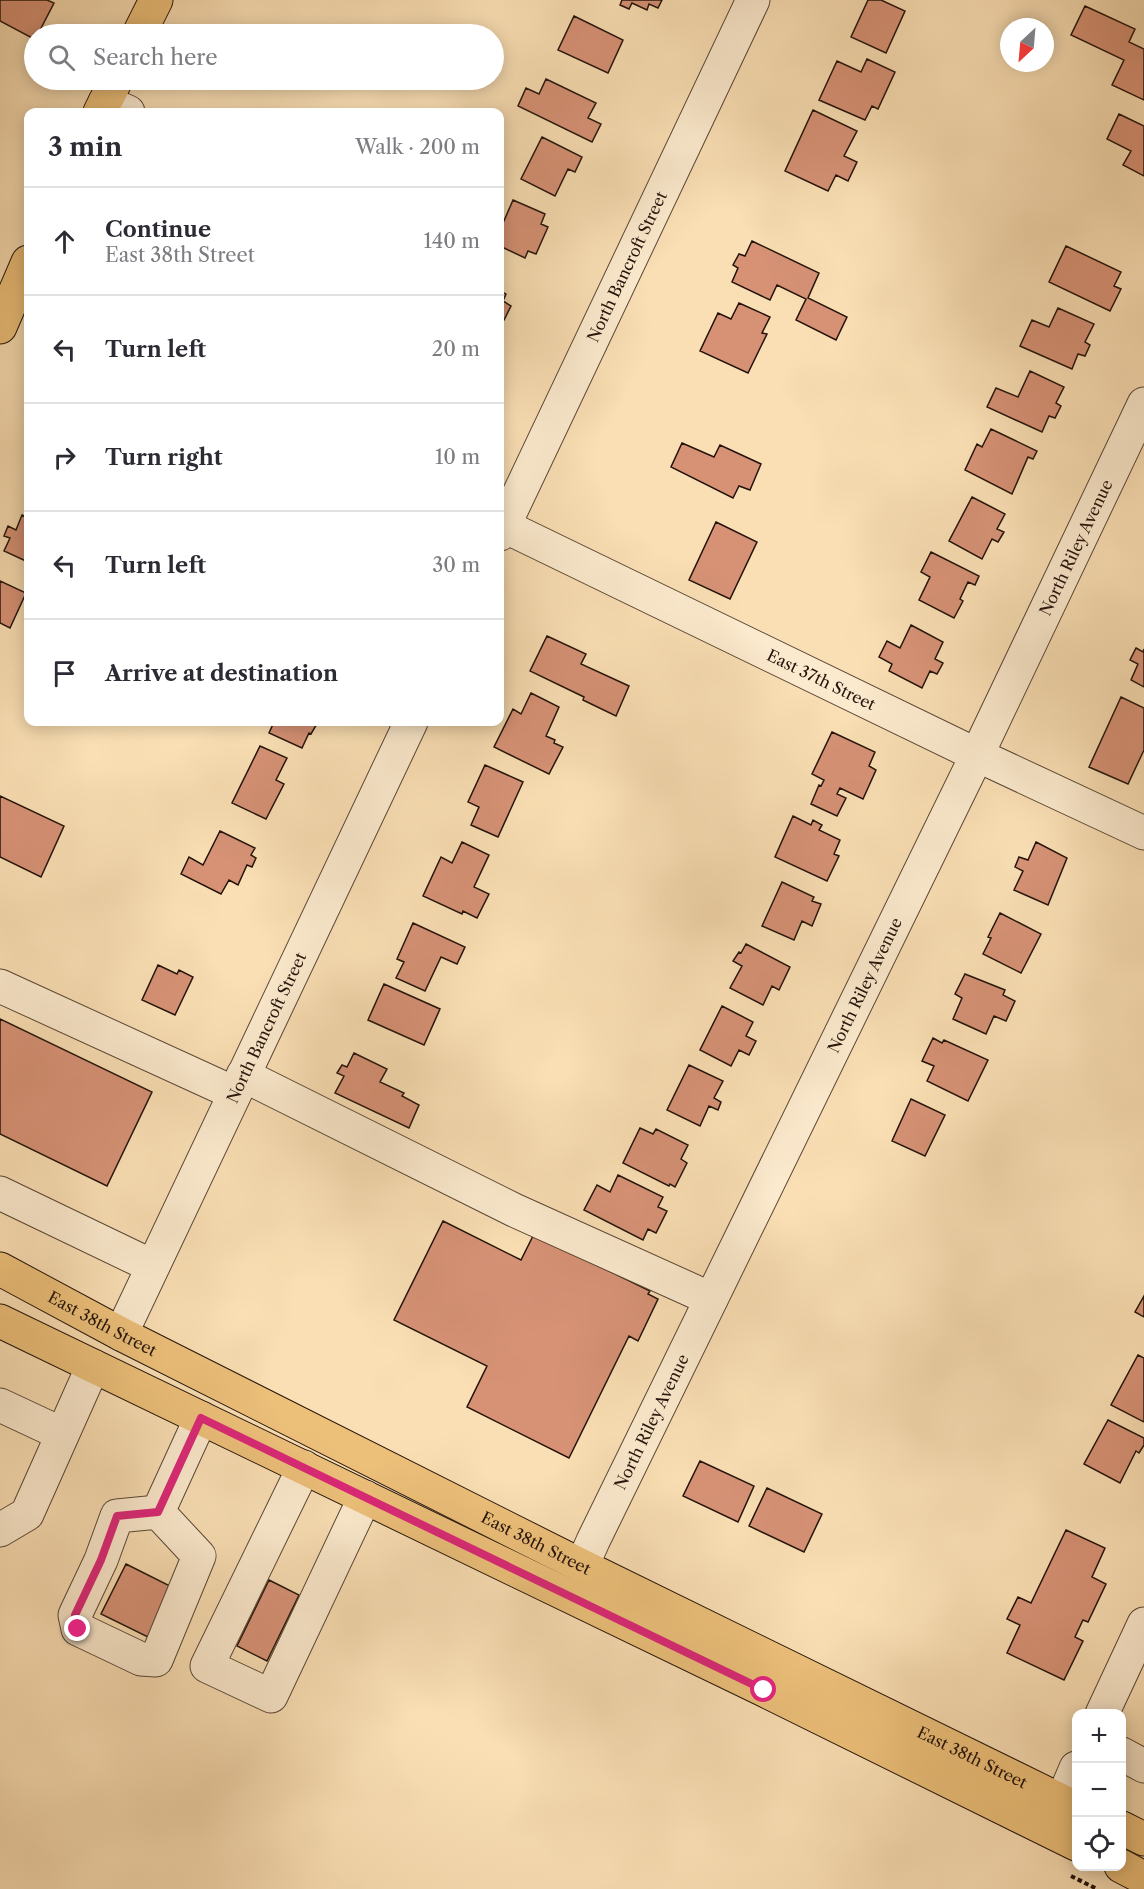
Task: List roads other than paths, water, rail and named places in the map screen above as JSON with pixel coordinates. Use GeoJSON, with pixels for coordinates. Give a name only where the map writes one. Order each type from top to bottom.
{"type":"FeatureCollection","features":[{"type":"Feature","properties":{"kind":"main road"},"geometry":{"type":"LineString","coordinates":[[144,24],[156,0]]}},
{"type":"Feature","properties":{"kind":"main road"},"geometry":{"type":"LineString","coordinates":[[10,310],[24,273]]}},
{"type":"Feature","properties":{"kind":"main road","name":"East 38th Street"},"geometry":{"type":"LineString","coordinates":[[0,1269],[121,1334],[582,1566],[1069,1804]]}},
{"type":"Feature","properties":{"kind":"main road","name":"East 38th Street"},"geometry":{"type":"LineString","coordinates":[[0,1321],[1072,1842]]}},
{"type":"Feature","properties":{"kind":"main road"},"geometry":{"type":"LineString","coordinates":[[1126,1830],[1144,1839]]}},
{"type":"Feature","properties":{"kind":"main road"},"geometry":{"type":"LineString","coordinates":[[1126,1869],[1144,1878]]}},
{"type":"Feature","properties":{"kind":"street","name":"North Bancroft Street"},"geometry":{"type":"LineString","coordinates":[[504,522],[753,0]]}},
{"type":"Feature","properties":{"kind":"street","name":"North Riley Avenue"},"geometry":{"type":"LineString","coordinates":[[582,1566],[977,755],[1144,404]]}},
{"type":"Feature","properties":{"kind":"street","name":"East 37th Street"},"geometry":{"type":"LineString","coordinates":[[504,529],[1144,833]]}},
{"type":"Feature","properties":{"kind":"street","name":"North Bancroft Street"},"geometry":{"type":"LineString","coordinates":[[121,1334],[409,726]]}},
{"type":"Feature","properties":{"kind":"street"},"geometry":{"type":"LineString","coordinates":[[0,986],[239,1084],[711,1299]]}},
{"type":"Feature","properties":{"kind":"street"},"geometry":{"type":"LineString","coordinates":[[0,1193],[152,1266]]}},
{"type":"Feature","properties":{"kind":"street"},"geometry":{"type":"LineString","coordinates":[[0,1530],[27,1514],[93,1366]]}},
{"type":"Feature","properties":{"kind":"street"},"geometry":{"type":"LineString","coordinates":[[0,1405],[62,1434]]}},
{"type":"Feature","properties":{"kind":"street"},"geometry":{"type":"LineString","coordinates":[[158,1512],[201,1418]]}},
{"type":"Feature","properties":{"kind":"street"},"geometry":{"type":"LineString","coordinates":[[304,1467],[207,1666],[271,1696],[365,1497]]}},
{"type":"Feature","properties":{"kind":"street"},"geometry":{"type":"LineString","coordinates":[[158,1512],[200,1556],[156,1660],[141,1659],[78,1629],[75,1615],[101,1560],[117,1516],[158,1512]]}},
{"type":"Feature","properties":{"kind":"street"},"geometry":{"type":"LineString","coordinates":[[1104,1709],[1144,1624]]}},
{"type":"Feature","properties":{"kind":"street"},"geometry":{"type":"LineString","coordinates":[[1126,1756],[1144,1766]]}}]}
